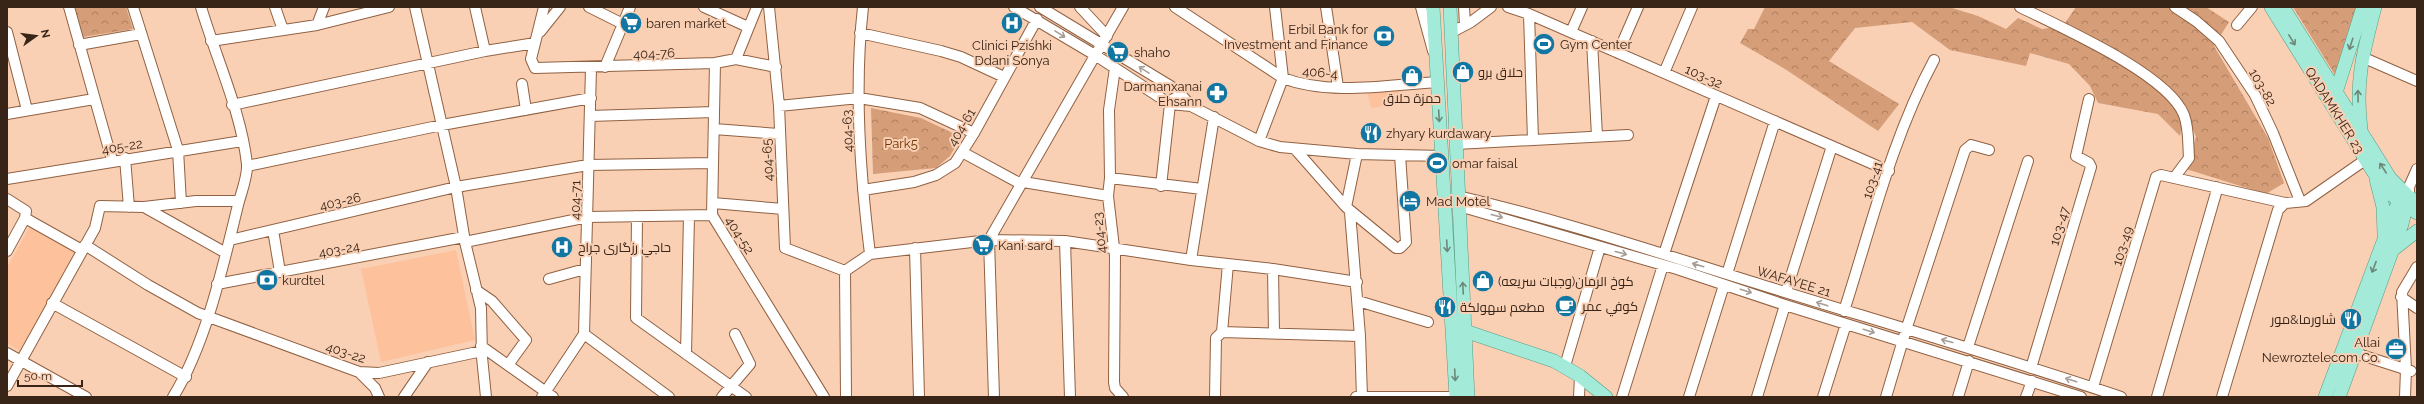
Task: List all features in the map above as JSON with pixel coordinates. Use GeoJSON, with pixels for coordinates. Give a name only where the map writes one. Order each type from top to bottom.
{"type":"FeatureCollection","features":[{"type":"Feature","properties":{"kind":"main road"},"geometry":{"type":"LineString","coordinates":[[1433,7],[1456,397]]}},
{"type":"Feature","properties":{"kind":"main road"},"geometry":{"type":"LineString","coordinates":[[1450,7],[1468,397]]}},
{"type":"Feature","properties":{"kind":"main road","name":"QADAMKHER 23"},"geometry":{"type":"LineString","coordinates":[[2271,7],[2374,173],[2408,202]]}},
{"type":"Feature","properties":{"kind":"main road","name":"QADAMKHER 23"},"geometry":{"type":"LineString","coordinates":[[2283,7],[2362,135],[2390,178],[2408,202]]}},
{"type":"Feature","properties":{"kind":"main road"},"geometry":{"type":"LineString","coordinates":[[2333,107],[2363,7]]}},
{"type":"Feature","properties":{"kind":"main road"},"geometry":{"type":"LineString","coordinates":[[2362,135],[2358,87],[2362,57],[2375,7]]}},
{"type":"Feature","properties":{"kind":"main road"},"geometry":{"type":"LineString","coordinates":[[1434,34],[1441,36],[1452,32]]}},
{"type":"Feature","properties":{"kind":"main road"},"geometry":{"type":"LineString","coordinates":[[1435,57],[1445,54],[1453,59]]}},
{"type":"Feature","properties":{"kind":"main road"},"geometry":{"type":"LineString","coordinates":[[2339,397],[2355,353],[2388,247],[2382,207],[2374,173]]}},
{"type":"Feature","properties":{"kind":"main road"},"geometry":{"type":"LineString","coordinates":[[2325,397],[2408,202]]}},
{"type":"Feature","properties":{"kind":"main road"},"geometry":{"type":"LineString","coordinates":[[2388,247],[2399,244],[2417,231]]}},
{"type":"Feature","properties":{"kind":"main road"},"geometry":{"type":"LineString","coordinates":[[1465,331],[1530,352],[1565,366],[1606,397]]}},
{"type":"Feature","properties":{"kind":"street"},"geometry":{"type":"LineString","coordinates":[[69,7],[112,160]]}},
{"type":"Feature","properties":{"kind":"street"},"geometry":{"type":"LineString","coordinates":[[132,7],[178,150],[181,203]]}},
{"type":"Feature","properties":{"kind":"street"},"geometry":{"type":"LineString","coordinates":[[173,397],[186,377],[207,316],[230,240],[247,166],[232,105],[210,41],[201,7]]}},
{"type":"Feature","properties":{"kind":"street"},"geometry":{"type":"LineString","coordinates":[[275,7],[283,30]]}},
{"type":"Feature","properties":{"kind":"street"},"geometry":{"type":"LineString","coordinates":[[317,24],[324,7]]}},
{"type":"Feature","properties":{"kind":"street"},"geometry":{"type":"LineString","coordinates":[[210,41],[317,24],[389,7]]}},
{"type":"Feature","properties":{"kind":"street"},"geometry":{"type":"LineString","coordinates":[[415,7],[456,187],[464,240],[481,308],[482,348],[486,397]]}},
{"type":"Feature","properties":{"kind":"street"},"geometry":{"type":"LineString","coordinates":[[475,7],[485,51]]}},
{"type":"Feature","properties":{"kind":"street"},"geometry":{"type":"LineString","coordinates":[[537,39],[544,7]]}},
{"type":"Feature","properties":{"kind":"street"},"geometry":{"type":"LineString","coordinates":[[232,105],[428,64],[537,39],[560,7]]}},
{"type":"Feature","properties":{"kind":"street"},"geometry":{"type":"LineString","coordinates":[[589,7],[621,23]]}},
{"type":"Feature","properties":{"kind":"street"},"geometry":{"type":"LineString","coordinates":[[604,67],[621,23],[630,7]]}},
{"type":"Feature","properties":{"kind":"street"},"geometry":{"type":"LineString","coordinates":[[704,7],[748,27]]}},
{"type":"Feature","properties":{"kind":"street"},"geometry":{"type":"LineString","coordinates":[[736,59],[757,7]]}},
{"type":"Feature","properties":{"kind":"street","name":"404-65"},"geometry":{"type":"LineString","coordinates":[[769,7],[776,67],[785,248],[845,271]]}},
{"type":"Feature","properties":{"kind":"street","name":"404-63"},"geometry":{"type":"LineString","coordinates":[[863,7],[860,33],[859,98],[863,190],[870,254]]}},
{"type":"Feature","properties":{"kind":"street"},"geometry":{"type":"LineString","coordinates":[[1014,7],[1037,19],[1095,55],[1170,104],[1191,106],[1214,116],[1260,141],[1295,149],[1357,154],[1442,156]]}},
{"type":"Feature","properties":{"kind":"street"},"geometry":{"type":"LineString","coordinates":[[1040,7],[1105,40],[1177,90],[1191,106]]}},
{"type":"Feature","properties":{"kind":"street"},"geometry":{"type":"LineString","coordinates":[[1080,7],[1105,40]]}},
{"type":"Feature","properties":{"kind":"street"},"geometry":{"type":"LineString","coordinates":[[994,397],[989,240],[1123,7]]}},
{"type":"Feature","properties":{"kind":"street","name":"406-4"},"geometry":{"type":"LineString","coordinates":[[1175,7],[1283,78],[1301,85],[1338,87],[1437,82]]}},
{"type":"Feature","properties":{"kind":"street"},"geometry":{"type":"LineString","coordinates":[[1260,141],[1283,78],[1275,7]]}},
{"type":"Feature","properties":{"kind":"street"},"geometry":{"type":"LineString","coordinates":[[1326,7],[1338,87]]}},
{"type":"Feature","properties":{"kind":"street"},"geometry":{"type":"LineString","coordinates":[[1421,7],[1426,32],[1435,57]]}},
{"type":"Feature","properties":{"kind":"street"},"geometry":{"type":"LineString","coordinates":[[1464,7],[1465,25]]}},
{"type":"Feature","properties":{"kind":"street"},"geometry":{"type":"LineString","coordinates":[[1452,32],[1491,7]]}},
{"type":"Feature","properties":{"kind":"street","name":"103-32"},"geometry":{"type":"LineString","coordinates":[[1508,7],[1526,11],[1618,53],[1889,171]]}},
{"type":"Feature","properties":{"kind":"street"},"geometry":{"type":"LineString","coordinates":[[1571,32],[1582,7]]}},
{"type":"Feature","properties":{"kind":"street"},"geometry":{"type":"LineString","coordinates":[[1618,53],[1638,7]]}},
{"type":"Feature","properties":{"kind":"street"},"geometry":{"type":"LineString","coordinates":[[1664,73],[1692,7]]}},
{"type":"Feature","properties":{"kind":"street"},"geometry":{"type":"LineString","coordinates":[[2020,7],[2113,53],[2168,93],[2184,115],[2189,158],[2174,178]]}},
{"type":"Feature","properties":{"kind":"street","name":"103-82"},"geometry":{"type":"LineString","coordinates":[[2175,7],[2196,21],[2219,42],[2255,95],[2303,201]]}},
{"type":"Feature","properties":{"kind":"street"},"geometry":{"type":"LineString","coordinates":[[2237,25],[2252,7]]}},
{"type":"Feature","properties":{"kind":"street"},"geometry":{"type":"LineString","coordinates":[[1526,11],[1532,140]]}},
{"type":"Feature","properties":{"kind":"street","name":"404-61"},"geometry":{"type":"LineString","coordinates":[[863,190],[914,182],[936,175],[956,163],[1037,19]]}},
{"type":"Feature","properties":{"kind":"street"},"geometry":{"type":"LineString","coordinates":[[7,32],[9,48],[28,110]]}},
{"type":"Feature","properties":{"kind":"street"},"geometry":{"type":"LineString","coordinates":[[860,33],[941,50],[961,57],[1004,77]]}},
{"type":"Feature","properties":{"kind":"street"},"geometry":{"type":"LineString","coordinates":[[79,45],[141,34]]}},
{"type":"Feature","properties":{"kind":"street","name":"404-76"},"geometry":{"type":"LineString","coordinates":[[537,39],[531,59],[533,66],[539,68],[591,68],[715,63],[736,59],[776,67]]}},
{"type":"Feature","properties":{"kind":"street"},"geometry":{"type":"LineString","coordinates":[[1592,41],[1597,136]]}},
{"type":"Feature","properties":{"kind":"street"},"geometry":{"type":"LineString","coordinates":[[2362,57],[2417,81]]}},
{"type":"Feature","properties":{"kind":"street","name":"103-41"},"geometry":{"type":"LineString","coordinates":[[1844,310],[1908,114],[1934,60]]}},
{"type":"Feature","properties":{"kind":"street","name":"404-52"},"geometry":{"type":"LineString","coordinates":[[715,63],[712,215],[824,397]]}},
{"type":"Feature","properties":{"kind":"street","name":"404-71"},"geometry":{"type":"LineString","coordinates":[[584,334],[591,68]]}},
{"type":"Feature","properties":{"kind":"street","name":"404-23"},"geometry":{"type":"LineString","coordinates":[[1115,68],[1109,110],[1110,178],[1108,196],[1115,249],[1114,382],[1121,396]]}},
{"type":"Feature","properties":{"kind":"street"},"geometry":{"type":"LineString","coordinates":[[522,84],[526,110]]}},
{"type":"Feature","properties":{"kind":"street"},"geometry":{"type":"LineString","coordinates":[[1161,186],[1170,104],[1177,90]]}},
{"type":"Feature","properties":{"kind":"street"},"geometry":{"type":"LineString","coordinates":[[1664,254],[1716,96]]}},
{"type":"Feature","properties":{"kind":"street"},"geometry":{"type":"LineString","coordinates":[[247,166],[442,125],[591,98]]}},
{"type":"Feature","properties":{"kind":"street"},"geometry":{"type":"LineString","coordinates":[[778,106],[859,98],[925,110],[974,133]]}},
{"type":"Feature","properties":{"kind":"street"},"geometry":{"type":"LineString","coordinates":[[7,114],[94,99]]}},
{"type":"Feature","properties":{"kind":"street","name":"103-47"},"geometry":{"type":"LineString","coordinates":[[2031,368],[2091,167],[2089,164],[2076,156],[2088,99]]}},
{"type":"Feature","properties":{"kind":"street"},"geometry":{"type":"LineString","coordinates":[[590,116],[714,112]]}},
{"type":"Feature","properties":{"kind":"street"},"geometry":{"type":"LineString","coordinates":[[1190,260],[1214,116]]}},
{"type":"Feature","properties":{"kind":"street"},"geometry":{"type":"LineString","coordinates":[[1727,274],[1775,121]]}},
{"type":"Feature","properties":{"kind":"street"},"geometry":{"type":"LineString","coordinates":[[714,129],[779,134]]}},
{"type":"Feature","properties":{"kind":"street"},"geometry":{"type":"LineString","coordinates":[[1456,144],[1628,135]]}},
{"type":"Feature","properties":{"kind":"street","name":"405-22"},"geometry":{"type":"LineString","coordinates":[[7,179],[112,160],[242,141]]}},
{"type":"Feature","properties":{"kind":"street"},"geometry":{"type":"LineString","coordinates":[[1886,397],[1906,330],[1966,148],[1971,145],[1989,150]]}},
{"type":"Feature","properties":{"kind":"street"},"geometry":{"type":"LineString","coordinates":[[1786,292],[1832,146]]}},
{"type":"Feature","properties":{"kind":"street"},"geometry":{"type":"LineString","coordinates":[[1295,149],[1348,209],[1392,247],[1400,248],[1406,242],[1400,155]]}},
{"type":"Feature","properties":{"kind":"street"},"geometry":{"type":"LineString","coordinates":[[962,152],[1022,183],[1108,196]]}},
{"type":"Feature","properties":{"kind":"street"},"geometry":{"type":"LineString","coordinates":[[1357,154],[1348,209],[1357,282],[1362,397]]}},
{"type":"Feature","properties":{"kind":"street"},"geometry":{"type":"LineString","coordinates":[[125,158],[129,207]]}},
{"type":"Feature","properties":{"kind":"street"},"geometry":{"type":"LineString","coordinates":[[2222,397],[2282,207],[2303,201],[2365,160]]}},
{"type":"Feature","properties":{"kind":"street"},"geometry":{"type":"LineString","coordinates":[[1968,347],[2028,161]]}},
{"type":"Feature","properties":{"kind":"street","name":"403-26"},"geometry":{"type":"LineString","coordinates":[[230,240],[456,187],[588,165],[713,163]]}},
{"type":"Feature","properties":{"kind":"street"},"geometry":{"type":"LineString","coordinates":[[2408,202],[2415,174]]}},
{"type":"Feature","properties":{"kind":"street","name":"103-49"},"geometry":{"type":"LineString","coordinates":[[2093,388],[2156,177],[2161,175],[2174,178],[2282,207]]}},
{"type":"Feature","properties":{"kind":"street"},"geometry":{"type":"LineString","coordinates":[[1110,178],[1161,186],[1202,189]]}},
{"type":"Feature","properties":{"kind":"street"},"geometry":{"type":"LineString","coordinates":[[2157,397],[2216,190]]}},
{"type":"Feature","properties":{"kind":"street"},"geometry":{"type":"LineString","coordinates":[[7,200],[26,211],[25,218],[7,251]]}},
{"type":"Feature","properties":{"kind":"street"},"geometry":{"type":"LineString","coordinates":[[7,386],[52,303],[96,228],[100,206],[144,207],[181,203],[239,201]]}},
{"type":"Feature","properties":{"kind":"street","name":"WAFAYEE 21"},"geometry":{"type":"LineString","coordinates":[[1459,201],[1664,254],[1906,330],[1968,347],[2121,397]]}},
{"type":"Feature","properties":{"kind":"street","name":"WAFAYEE 21"},"geometry":{"type":"LineString","coordinates":[[1459,201],[1600,247],[1663,265],[1785,305],[2081,397]]}},
{"type":"Feature","properties":{"kind":"street"},"geometry":{"type":"LineString","coordinates":[[713,203],[783,209]]}},
{"type":"Feature","properties":{"kind":"street"},"geometry":{"type":"LineString","coordinates":[[144,207],[226,253]]}},
{"type":"Feature","properties":{"kind":"street","name":"403-24"},"geometry":{"type":"LineString","coordinates":[[217,284],[588,217],[712,215]]}},
{"type":"Feature","properties":{"kind":"street"},"geometry":{"type":"LineString","coordinates":[[637,216],[636,318],[746,397]]}},
{"type":"Feature","properties":{"kind":"street"},"geometry":{"type":"LineString","coordinates":[[686,354],[689,216]]}},
{"type":"Feature","properties":{"kind":"street","name":"403-22"},"geometry":{"type":"LineString","coordinates":[[25,218],[84,248],[148,285],[207,316],[359,372],[379,373],[482,348]]}},
{"type":"Feature","properties":{"kind":"street"},"geometry":{"type":"LineString","coordinates":[[273,230],[280,272]]}},
{"type":"Feature","properties":{"kind":"street"},"geometry":{"type":"LineString","coordinates":[[846,397],[845,271],[870,254],[989,240],[1065,241],[1190,260],[1273,268],[1357,282]]}},
{"type":"Feature","properties":{"kind":"street"},"geometry":{"type":"LineString","coordinates":[[1065,241],[1070,397]]}},
{"type":"Feature","properties":{"kind":"street"},"geometry":{"type":"LineString","coordinates":[[1565,366],[1600,247]]}},
{"type":"Feature","properties":{"kind":"street"},"geometry":{"type":"LineString","coordinates":[[915,248],[919,397]]}},
{"type":"Feature","properties":{"kind":"street"},"geometry":{"type":"LineString","coordinates":[[1215,397],[1216,338],[1222,332],[1228,264]]}},
{"type":"Feature","properties":{"kind":"street"},"geometry":{"type":"LineString","coordinates":[[1622,397],[1663,265]]}},
{"type":"Feature","properties":{"kind":"street"},"geometry":{"type":"LineString","coordinates":[[2405,397],[2406,384],[2412,369],[2401,297],[2402,292],[2417,267]]}},
{"type":"Feature","properties":{"kind":"street"},"geometry":{"type":"LineString","coordinates":[[1273,268],[1274,333]]}},
{"type":"Feature","properties":{"kind":"street"},"geometry":{"type":"LineString","coordinates":[[549,279],[585,269]]}},
{"type":"Feature","properties":{"kind":"street"},"geometry":{"type":"LineString","coordinates":[[1689,397],[1724,285]]}},
{"type":"Feature","properties":{"kind":"street"},"geometry":{"type":"LineString","coordinates":[[476,290],[492,301],[526,340],[508,365]]}},
{"type":"Feature","properties":{"kind":"street"},"geometry":{"type":"LineString","coordinates":[[2401,297],[2417,308]]}},
{"type":"Feature","properties":{"kind":"street"},"geometry":{"type":"LineString","coordinates":[[1358,301],[1428,322]]}},
{"type":"Feature","properties":{"kind":"street"},"geometry":{"type":"LineString","coordinates":[[52,303],[186,377]]}},
{"type":"Feature","properties":{"kind":"street"},"geometry":{"type":"LineString","coordinates":[[1757,397],[1785,305]]}},
{"type":"Feature","properties":{"kind":"street"},"geometry":{"type":"LineString","coordinates":[[1823,397],[1846,324]]}},
{"type":"Feature","properties":{"kind":"street"},"geometry":{"type":"LineString","coordinates":[[1222,332],[1360,336]]}},
{"type":"Feature","properties":{"kind":"street"},"geometry":{"type":"LineString","coordinates":[[482,348],[508,365],[547,395],[584,334],[669,397]]}},
{"type":"Feature","properties":{"kind":"street"},"geometry":{"type":"LineString","coordinates":[[722,397],[750,364],[735,334]]}},
{"type":"Feature","properties":{"kind":"street"},"geometry":{"type":"LineString","coordinates":[[7,353],[86,397]]}},
{"type":"Feature","properties":{"kind":"street"},"geometry":{"type":"LineString","coordinates":[[2355,353],[2412,369]]}},
{"type":"Feature","properties":{"kind":"street"},"geometry":{"type":"LineString","coordinates":[[1958,397],[1969,361]]}},
{"type":"Feature","properties":{"kind":"street"},"geometry":{"type":"LineString","coordinates":[[404,397],[428,362]]}},
{"type":"Feature","properties":{"kind":"street"},"geometry":{"type":"LineString","coordinates":[[359,372],[375,388],[379,397]]}},
{"type":"Feature","properties":{"kind":"street"},"geometry":{"type":"LineString","coordinates":[[1579,397],[1580,376]]}},
{"type":"Feature","properties":{"kind":"street"},"geometry":{"type":"LineString","coordinates":[[2026,397],[2032,381]]}},
{"type":"Feature","properties":{"kind":"street"},"geometry":{"type":"LineString","coordinates":[[1355,397],[1456,397]]}},
{"type":"Feature","properties":{"kind":"shaded area"},"geometry":{"type":"Polygon","coordinates":[[[1399,85],[1400,104],[1371,108],[1367,92],[1399,85]]]}},
{"type":"Feature","properties":{"kind":"shaded area"},"geometry":{"type":"Polygon","coordinates":[[[30,226],[75,251],[20,351],[7,343],[7,268],[30,226]]]}},
{"type":"Feature","properties":{"kind":"shaded area"},"geometry":{"type":"Polygon","coordinates":[[[456,250],[475,340],[381,362],[361,269],[456,250]]]}},
{"type":"Feature","properties":{"kind":"green space"},"geometry":{"type":"Polygon","coordinates":[[[75,7],[126,7],[133,29],[83,37],[75,7]]]}},
{"type":"Feature","properties":{"kind":"green space"},"geometry":{"type":"Polygon","coordinates":[[[1765,7],[1949,7],[1978,16],[2006,29],[2018,18],[2042,29],[2063,26],[2076,7],[2206,7],[2229,22],[2214,46],[2268,138],[2284,183],[2266,194],[2186,169],[2196,137],[2185,109],[2180,136],[2158,114],[2098,103],[2090,86],[2069,64],[2030,53],[2026,66],[1950,50],[1912,22],[1855,28],[1829,61],[1899,104],[1878,131],[1785,69],[1740,43],[1748,29],[1754,29],[1765,7]]]}},
{"type":"Feature","properties":{"kind":"green space"},"geometry":{"type":"Polygon","coordinates":[[[2293,7],[2357,7],[2335,75],[2293,7]]]}},
{"type":"Feature","properties":{"kind":"green space","name":"Park5"},"geometry":{"type":"Polygon","coordinates":[[[871,108],[921,118],[961,137],[950,156],[936,168],[873,174],[871,108]]]}},
{"type":"Feature","properties":{"kind":"place","name":"baren market"},"geometry":{"type":"Point","coordinates":[631,23]}},
{"type":"Feature","properties":{"kind":"place","name":"Clinici Pzishki Ddani Sonya"},"geometry":{"type":"Point","coordinates":[1012,23]}},
{"type":"Feature","properties":{"kind":"place","name":"Erbil Bank for Investment and Finance"},"geometry":{"type":"Point","coordinates":[1384,36]}},
{"type":"Feature","properties":{"kind":"place","name":"Gym Center"},"geometry":{"type":"Point","coordinates":[1544,44]}},
{"type":"Feature","properties":{"kind":"place","name":"shaho"},"geometry":{"type":"Point","coordinates":[1118,52]}},
{"type":"Feature","properties":{"kind":"place","name":"حلاق برو"},"geometry":{"type":"Point","coordinates":[1463,72]}},
{"type":"Feature","properties":{"kind":"place","name":"حمزة حلاق"},"geometry":{"type":"Point","coordinates":[1412,76]}},
{"type":"Feature","properties":{"kind":"place","name":"Darmanxanai Ehsann"},"geometry":{"type":"Point","coordinates":[1217,93]}},
{"type":"Feature","properties":{"kind":"place","name":"zhyary kurdawary"},"geometry":{"type":"Point","coordinates":[1371,133]}},
{"type":"Feature","properties":{"kind":"place","name":"omar faisal"},"geometry":{"type":"Point","coordinates":[1437,163]}},
{"type":"Feature","properties":{"kind":"place","name":"Mad Motel"},"geometry":{"type":"Point","coordinates":[1410,201]}},
{"type":"Feature","properties":{"kind":"place","name":"Kani sard"},"geometry":{"type":"Point","coordinates":[983,245]}},
{"type":"Feature","properties":{"kind":"place","name":"حاجي رزگارى جراح"},"geometry":{"type":"Point","coordinates":[562,247]}},
{"type":"Feature","properties":{"kind":"place","name":"kurdtel"},"geometry":{"type":"Point","coordinates":[267,280]}},
{"type":"Feature","properties":{"kind":"place","name":"كوخ الرمان(وجبات سريعه)"},"geometry":{"type":"Point","coordinates":[1483,281]}},
{"type":"Feature","properties":{"kind":"place","name":"كوفي عمر"},"geometry":{"type":"Point","coordinates":[1566,306]}},
{"type":"Feature","properties":{"kind":"place","name":"مطعم سهولكة"},"geometry":{"type":"Point","coordinates":[1445,307]}},
{"type":"Feature","properties":{"kind":"place","name":"شاورما&مور"},"geometry":{"type":"Point","coordinates":[2351,319]}},
{"type":"Feature","properties":{"kind":"place","name":"Allai Newroztelecom Co."},"geometry":{"type":"Point","coordinates":[2396,349]}}]}
